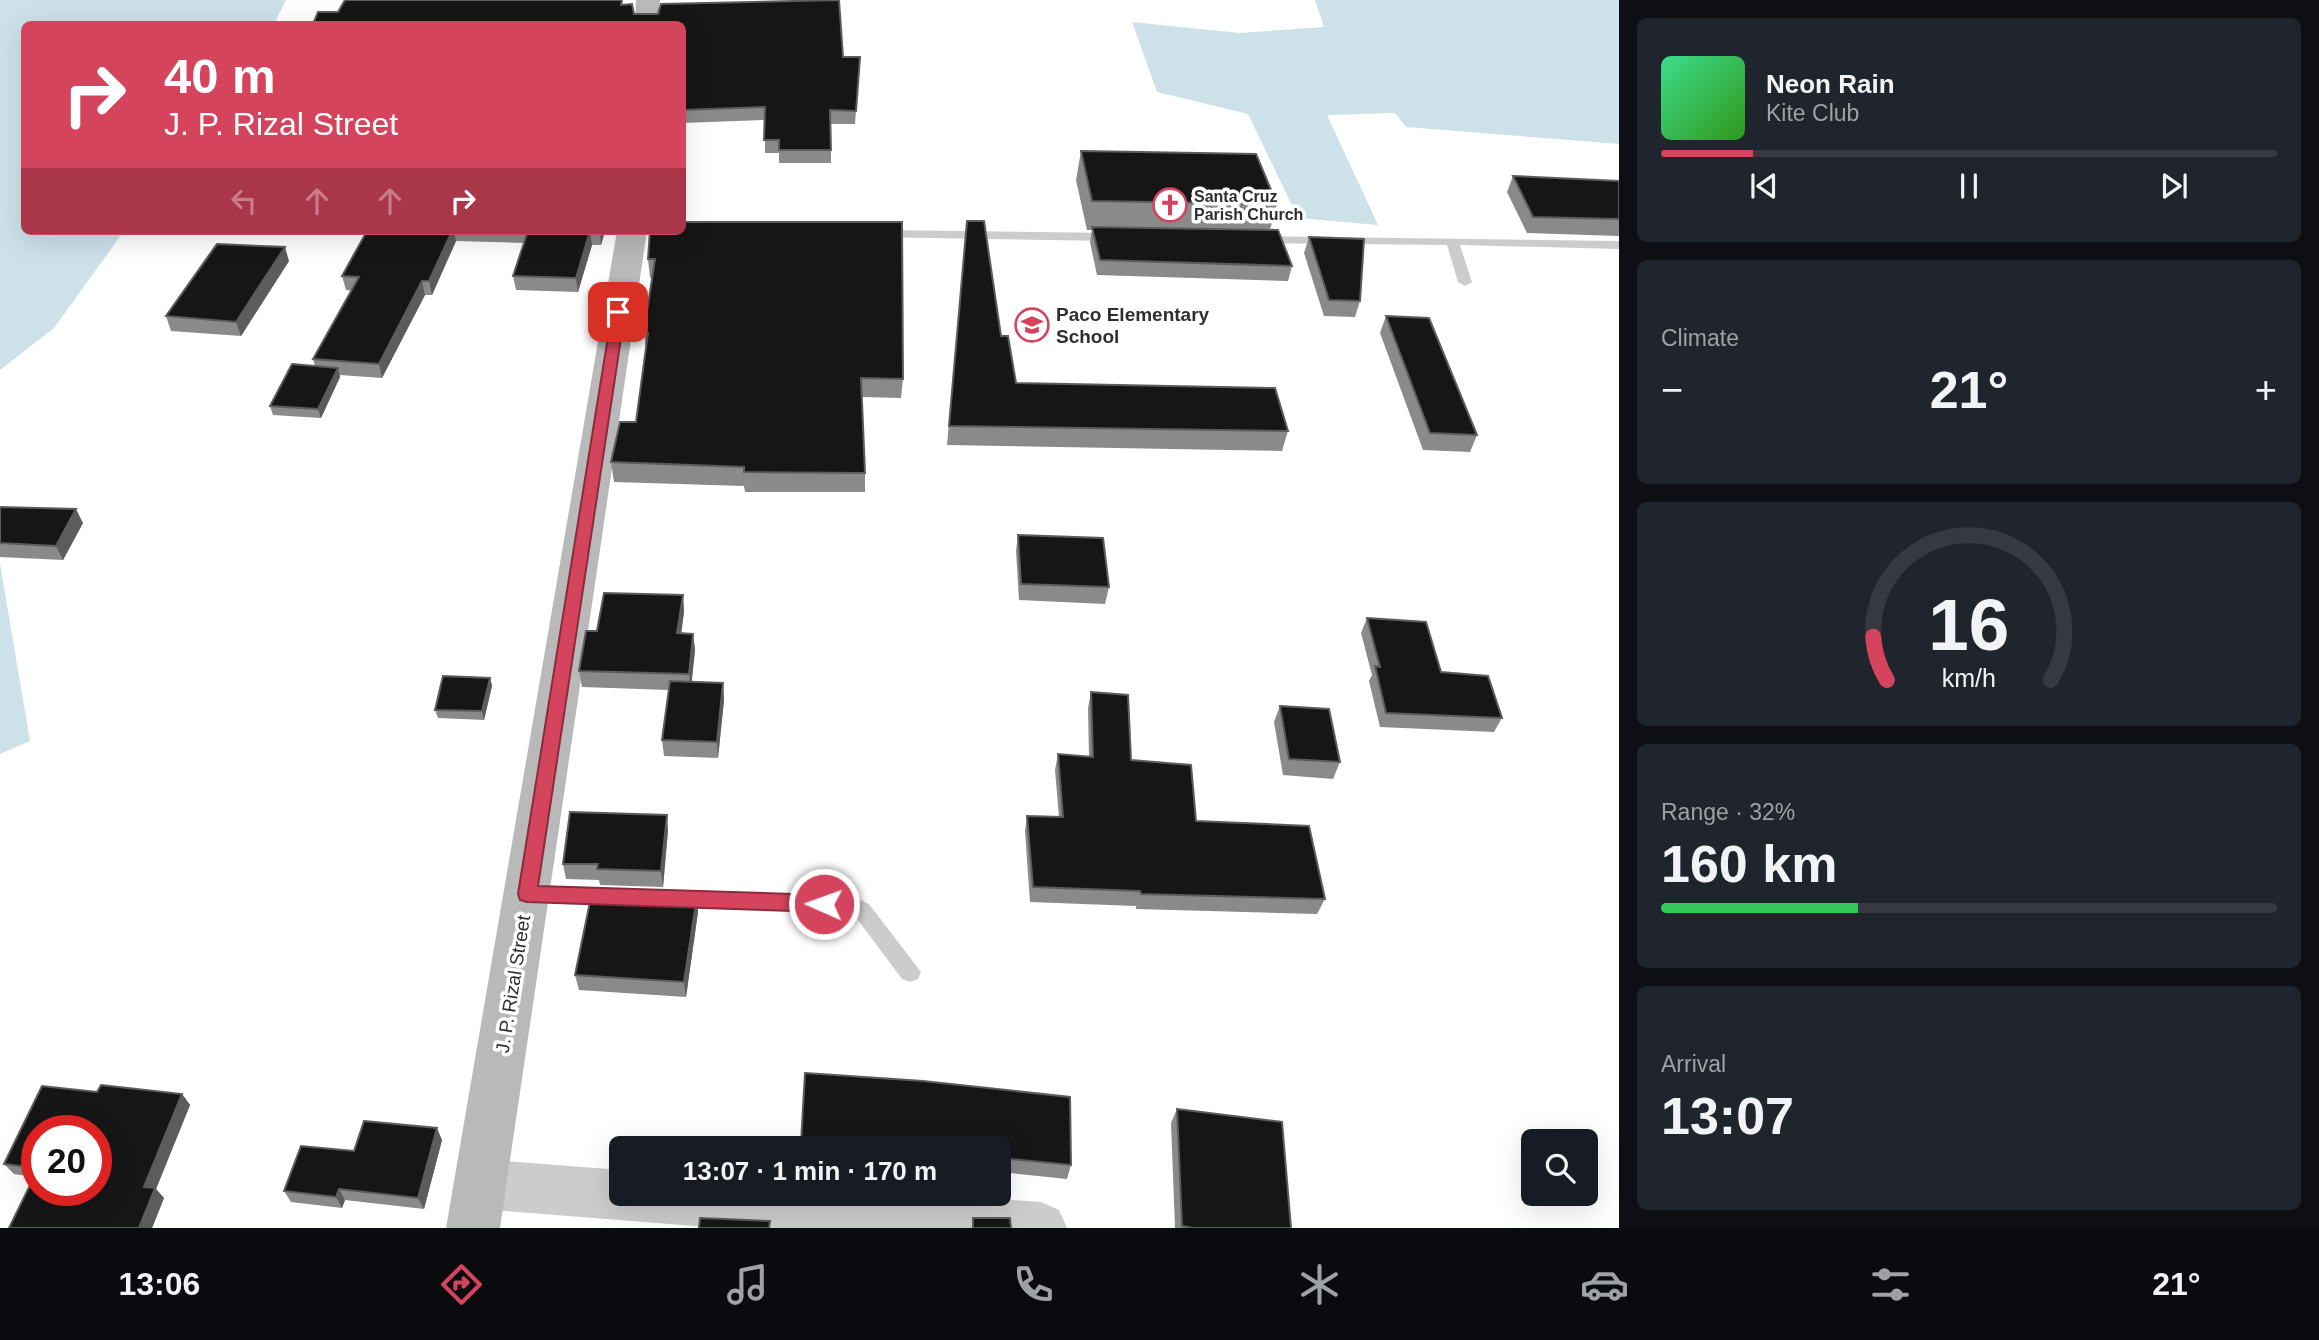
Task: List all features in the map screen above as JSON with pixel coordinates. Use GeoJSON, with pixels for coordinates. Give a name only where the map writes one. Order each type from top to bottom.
{"type":"FeatureCollection","features":[{"type":"Feature","properties":{"kind":"main road"},"geometry":{"type":"LineString","coordinates":[[647,21],[648,0]]}},
{"type":"Feature","properties":{"kind":"main road","name":"J. P. Rizal Street"},"geometry":{"type":"LineString","coordinates":[[477,1206],[631,235]]}},
{"type":"Feature","properties":{"kind":"street"},"geometry":{"type":"LineString","coordinates":[[477,1206],[1041,1228]]}},
{"type":"Feature","properties":{"kind":"lane"},"geometry":{"type":"LineString","coordinates":[[860,233],[1130,238]]}},
{"type":"Feature","properties":{"kind":"lane"},"geometry":{"type":"LineString","coordinates":[[1240,240],[1619,245]]}},
{"type":"Feature","properties":{"kind":"lane"},"geometry":{"type":"LineString","coordinates":[[1452,241],[1465,282]]}},
{"type":"Feature","properties":{"kind":"lane"},"geometry":{"type":"LineString","coordinates":[[527,894],[632,897]]}},
{"type":"Feature","properties":{"kind":"lane"},"geometry":{"type":"LineString","coordinates":[[659,898],[850,904],[862,911],[910,972]]}},
{"type":"Feature","properties":{"kind":"shaded area"},"geometry":{"type":"Polygon","coordinates":[[[0,0],[286,0],[276,21],[21,21],[21,235],[121,235],[54,328],[0,370],[0,0]]]}},
{"type":"Feature","properties":{"kind":"shaded area"},"geometry":{"type":"Polygon","coordinates":[[[1315,0],[1619,0],[1619,144],[1406,127],[1395,113],[1327,115],[1378,225],[1298,218],[1248,114],[1157,92],[1132,22],[1240,33],[1324,27],[1315,0]]]}},
{"type":"Feature","properties":{"kind":"shaded area"},"geometry":{"type":"Polygon","coordinates":[[[0,564],[30,741],[0,754],[0,564]]]}},
{"type":"Feature","properties":{"kind":"building"},"geometry":{"type":"Polygon","coordinates":[[[345,0],[622,0],[621,5],[632,4],[634,14],[658,14],[661,4],[839,0],[843,57],[860,57],[856,111],[830,110],[831,150],[779,150],[779,140],[764,140],[765,107],[686,110],[686,21],[314,21],[318,12],[338,12],[345,0]]]}},
{"type":"Feature","properties":{"kind":"building"},"geometry":{"type":"Polygon","coordinates":[[[1081,151],[1256,154],[1277,204],[1092,201],[1081,151]]]}},
{"type":"Feature","properties":{"kind":"building"},"geometry":{"type":"Polygon","coordinates":[[[1513,176],[1619,181],[1619,219],[1533,217],[1513,176]]]}},
{"type":"Feature","properties":{"kind":"building"},"geometry":{"type":"Polygon","coordinates":[[[967,221],[984,221],[1001,336],[1008,336],[1016,383],[1275,388],[1288,431],[949,426],[967,221]]]}},
{"type":"Feature","properties":{"kind":"building"},"geometry":{"type":"Polygon","coordinates":[[[686,222],[902,222],[903,379],[861,378],[865,473],[744,472],[744,467],[611,462],[620,422],[636,422],[648,333],[644,332],[655,259],[648,259],[650,235],[686,235],[686,222]]]}},
{"type":"Feature","properties":{"kind":"building"},"geometry":{"type":"Polygon","coordinates":[[[1092,227],[1278,230],[1292,266],[1100,260],[1092,227]]]}},
{"type":"Feature","properties":{"kind":"building"},"geometry":{"type":"Polygon","coordinates":[[[365,235],[450,235],[429,281],[422,281],[379,364],[313,359],[359,277],[342,276],[365,235]]]}},
{"type":"Feature","properties":{"kind":"building"},"geometry":{"type":"Polygon","coordinates":[[[527,235],[589,235],[576,278],[513,276],[527,235]]]}},
{"type":"Feature","properties":{"kind":"building"},"geometry":{"type":"Polygon","coordinates":[[[1309,237],[1364,239],[1360,301],[1329,300],[1309,237]]]}},
{"type":"Feature","properties":{"kind":"building"},"geometry":{"type":"Polygon","coordinates":[[[217,244],[285,247],[236,322],[166,316],[217,244]]]}},
{"type":"Feature","properties":{"kind":"building"},"geometry":{"type":"Polygon","coordinates":[[[1386,316],[1429,318],[1477,435],[1430,433],[1386,316]]]}},
{"type":"Feature","properties":{"kind":"building"},"geometry":{"type":"Polygon","coordinates":[[[292,364],[338,368],[318,409],[270,406],[292,364]]]}},
{"type":"Feature","properties":{"kind":"building"},"geometry":{"type":"Polygon","coordinates":[[[0,507],[76,509],[56,546],[0,543],[0,507]]]}},
{"type":"Feature","properties":{"kind":"building"},"geometry":{"type":"Polygon","coordinates":[[[1018,535],[1103,538],[1109,587],[1021,584],[1018,535]]]}},
{"type":"Feature","properties":{"kind":"building"},"geometry":{"type":"Polygon","coordinates":[[[604,593],[683,595],[677,633],[693,634],[689,674],[579,671],[586,631],[597,631],[604,593]]]}},
{"type":"Feature","properties":{"kind":"building"},"geometry":{"type":"Polygon","coordinates":[[[1367,618],[1426,622],[1441,672],[1488,676],[1502,718],[1386,713],[1375,666],[1380,667],[1367,618]]]}},
{"type":"Feature","properties":{"kind":"building"},"geometry":{"type":"Polygon","coordinates":[[[443,676],[490,678],[482,711],[435,710],[443,676]]]}},
{"type":"Feature","properties":{"kind":"building"},"geometry":{"type":"Polygon","coordinates":[[[670,681],[723,683],[717,742],[662,740],[670,681]]]}},
{"type":"Feature","properties":{"kind":"building"},"geometry":{"type":"Polygon","coordinates":[[[1091,692],[1128,695],[1131,760],[1191,765],[1196,821],[1309,826],[1325,899],[1141,894],[1140,891],[1033,887],[1027,816],[1063,817],[1058,754],[1093,757],[1091,692]]]}},
{"type":"Feature","properties":{"kind":"building"},"geometry":{"type":"Polygon","coordinates":[[[1280,706],[1329,709],[1340,762],[1289,759],[1280,706]]]}},
{"type":"Feature","properties":{"kind":"building"},"geometry":{"type":"Polygon","coordinates":[[[570,812],[667,815],[661,871],[597,869],[598,864],[563,864],[570,812]]]}},
{"type":"Feature","properties":{"kind":"building"},"geometry":{"type":"Polygon","coordinates":[[[592,892],[697,896],[684,982],[575,975],[592,892]]]}},
{"type":"Feature","properties":{"kind":"building"},"geometry":{"type":"Polygon","coordinates":[[[805,1073],[923,1081],[1070,1097],[1071,1165],[1011,1159],[1011,1136],[801,1136],[805,1073]]]}},
{"type":"Feature","properties":{"kind":"building"},"geometry":{"type":"Polygon","coordinates":[[[101,1085],[182,1094],[144,1187],[155,1188],[139,1228],[9,1228],[21,1204],[21,1206],[112,1206],[112,1115],[28,1115],[42,1086],[97,1092],[101,1085]]]}},
{"type":"Feature","properties":{"kind":"building"},"geometry":{"type":"Polygon","coordinates":[[[1177,1109],[1282,1122],[1291,1228],[1182,1226],[1177,1109]]]}},
{"type":"Feature","properties":{"kind":"building"},"geometry":{"type":"Polygon","coordinates":[[[364,1121],[437,1128],[418,1198],[339,1189],[336,1197],[284,1191],[301,1146],[354,1151],[364,1121]]]}},
{"type":"Feature","properties":{"kind":"building"},"geometry":{"type":"Polygon","coordinates":[[[21,1129],[21,1166],[4,1164],[21,1129]]]}},
{"type":"Feature","properties":{"kind":"building"},"geometry":{"type":"Polygon","coordinates":[[[700,1218],[770,1221],[769,1228],[699,1228],[700,1218]]]}},
{"type":"Feature","properties":{"kind":"building"},"geometry":{"type":"Polygon","coordinates":[[[973,1218],[1010,1218],[1011,1228],[973,1228],[973,1218]]]}},
{"type":"Feature","properties":{"kind":"place","name":"Santa Cruz Parish Church"},"geometry":{"type":"Point","coordinates":[1170,205]}},
{"type":"Feature","properties":{"kind":"place","name":"Paco Elementary School"},"geometry":{"type":"Point","coordinates":[1032,325]}},
{"type":"Feature","properties":{"kind":"route"},"geometry":{"type":"LineString","coordinates":[[618,312],[527,894],[824,904]]}}]}
